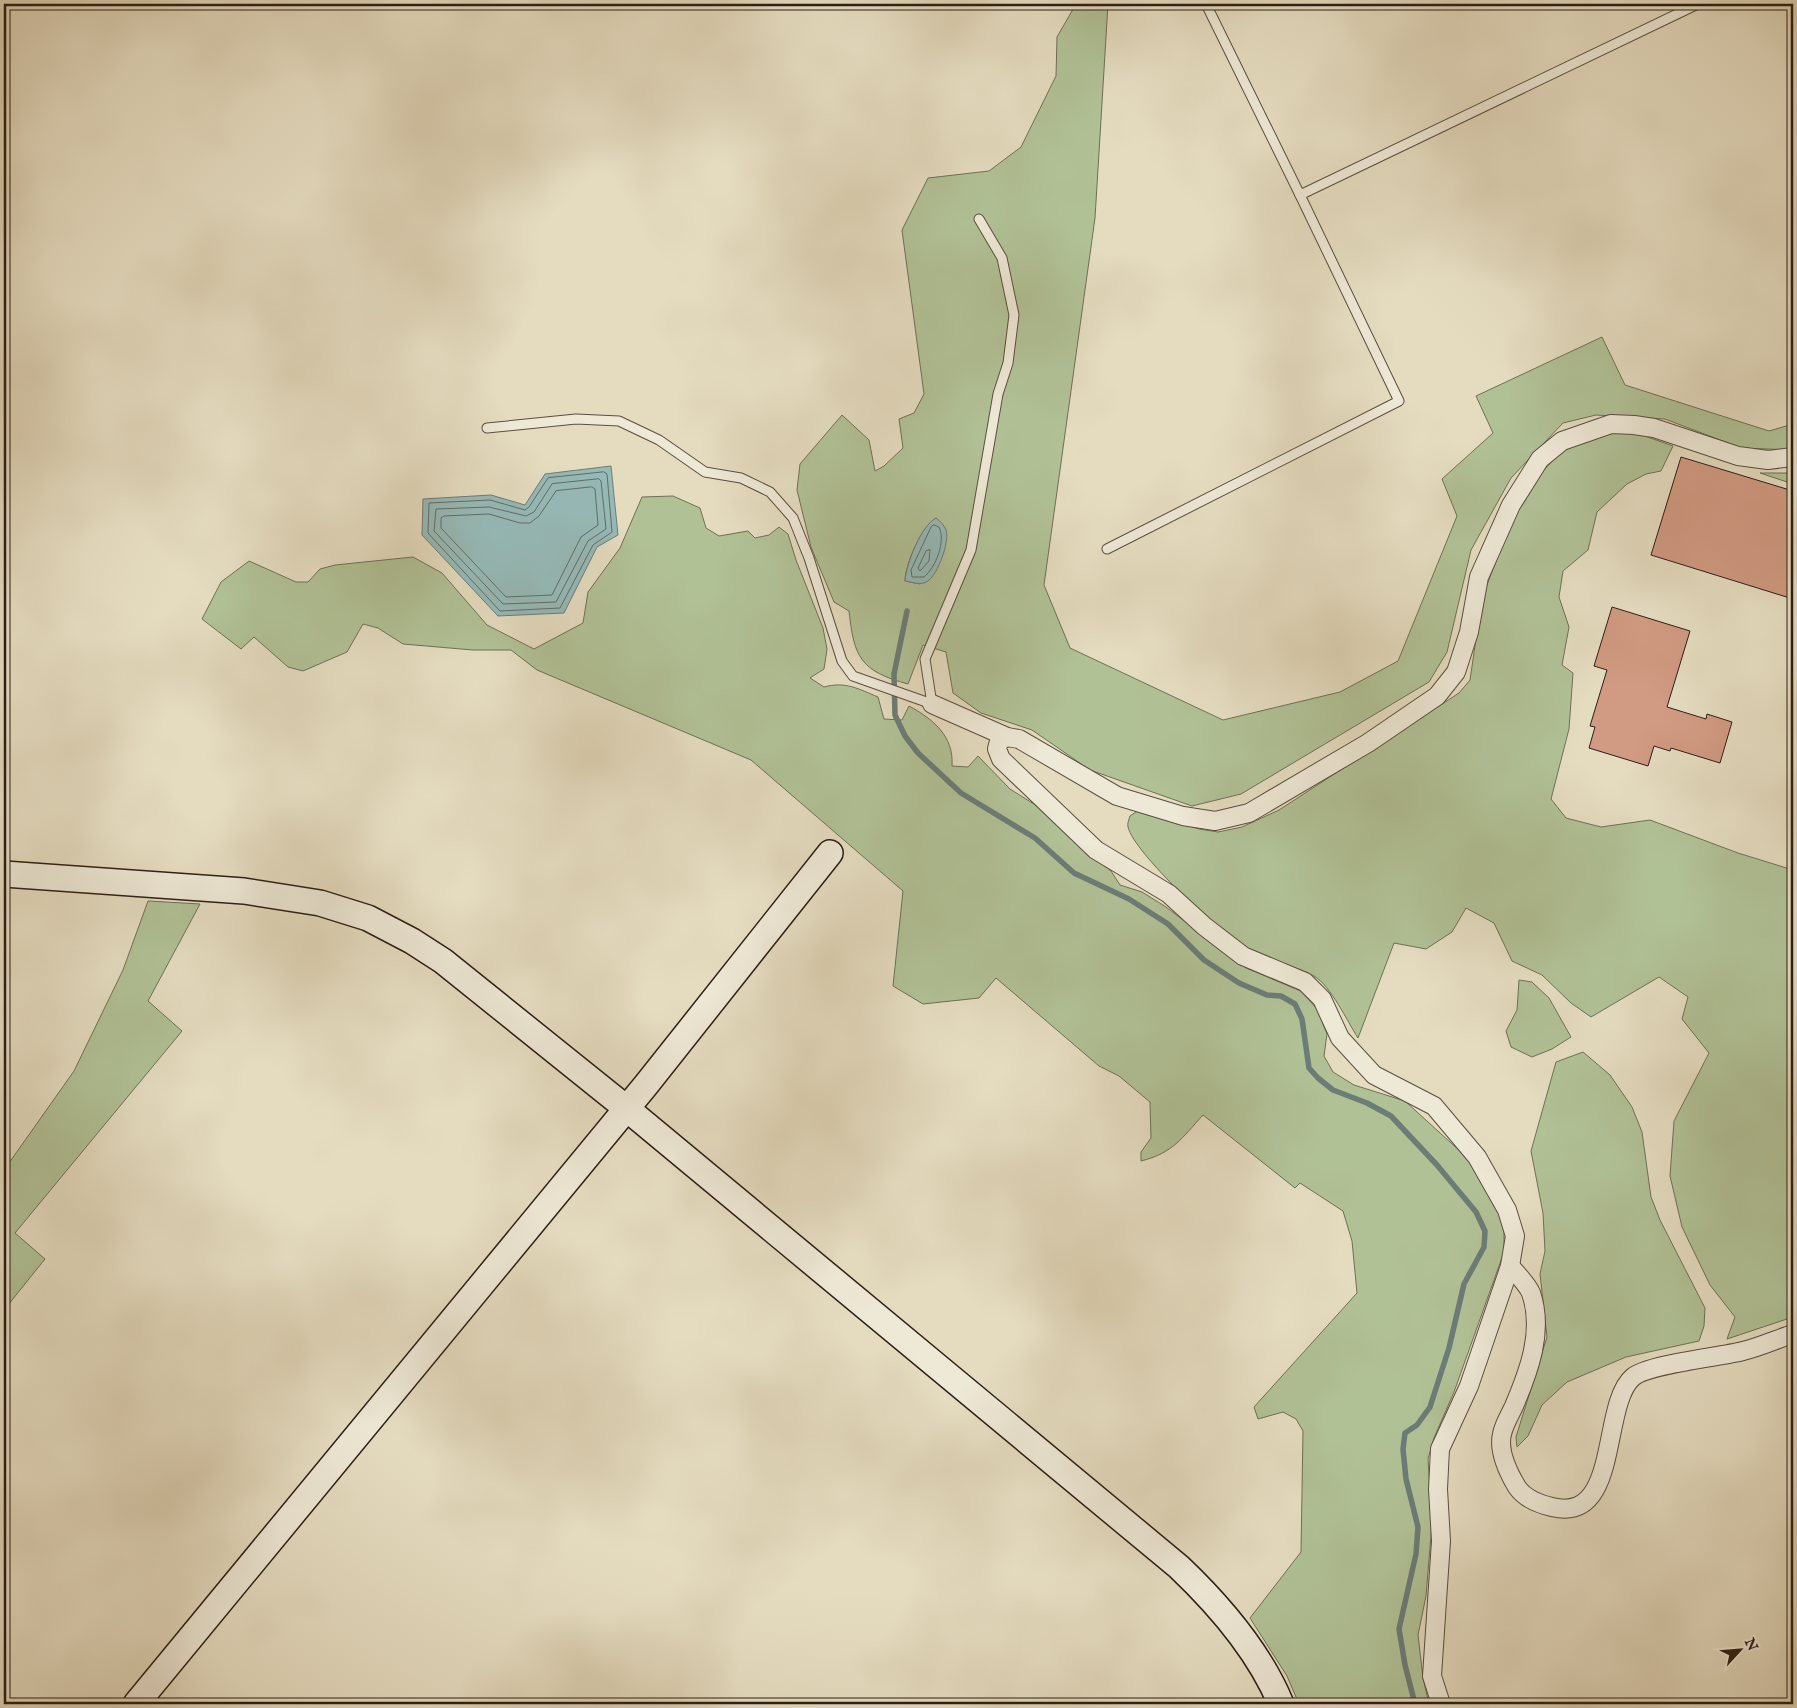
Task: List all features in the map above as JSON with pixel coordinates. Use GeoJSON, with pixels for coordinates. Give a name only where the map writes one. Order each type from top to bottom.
{"type":"FeatureCollection","features":[{"type":"Feature","properties":{"kind":"street"},"geometry":{"type":"LineString","coordinates":[[932,704],[1006,737],[1020,739],[1117,796],[1183,816],[1215,821],[1249,813],[1368,743],[1437,696],[1456,672],[1469,632],[1480,577],[1511,505],[1540,459],[1562,441],[1611,424],[1634,425],[1654,428],[1738,456],[1768,460],[1793,456]]}},
{"type":"Feature","properties":{"kind":"street"},"geometry":{"type":"LineString","coordinates":[[1006,737],[998,741],[997,749],[1001,759],[1096,850],[1169,894],[1204,926],[1243,956],[1305,982],[1322,999],[1340,1038],[1374,1076],[1434,1106],[1477,1157],[1507,1210],[1515,1236],[1510,1266],[1469,1386],[1440,1449],[1438,1489],[1441,1541],[1432,1676],[1440,1704]]}},
{"type":"Feature","properties":{"kind":"street"},"geometry":{"type":"LineString","coordinates":[[136,1704],[626,1108],[830,853]]}},
{"type":"Feature","properties":{"kind":"street"},"geometry":{"type":"LineString","coordinates":[[4,874],[244,892],[320,903],[368,918],[443,961],[626,1108],[1179,1566],[1214,1600],[1246,1643],[1272,1683],[1281,1704]]}},
{"type":"Feature","properties":{"kind":"street"},"geometry":{"type":"LineString","coordinates":[[1510,1266],[1531,1292],[1536,1324],[1530,1367],[1502,1434],[1502,1456],[1518,1489],[1537,1504],[1561,1510],[1579,1506],[1594,1490],[1601,1478],[1621,1396],[1633,1377],[1653,1369],[1744,1351],[1793,1334]]}},
{"type":"Feature","properties":{"kind":"lane"},"geometry":{"type":"LineString","coordinates":[[1107,550],[1399,401],[1206,4]]}},
{"type":"Feature","properties":{"kind":"lane"},"geometry":{"type":"LineString","coordinates":[[1300,195],[1698,4]]}},
{"type":"Feature","properties":{"kind":"lane"},"geometry":{"type":"LineString","coordinates":[[488,428],[576,419],[619,421],[659,440],[704,472],[741,478],[770,492],[793,518],[842,661],[853,676],[932,704],[925,659],[972,550],[998,394],[1008,362],[1014,316],[1002,258],[979,219]]}},
{"type":"Feature","properties":{"kind":"green space"},"geometry":{"type":"Polygon","coordinates":[[[1076,4],[1108,4],[1095,218],[1044,585],[1070,648],[1223,720],[1340,692],[1398,661],[1457,516],[1442,479],[1493,433],[1476,396],[1602,337],[1625,385],[1769,431],[1793,424],[1793,450],[1741,448],[1665,419],[1596,415],[1563,423],[1511,478],[1471,550],[1447,652],[1429,682],[1241,794],[1192,806],[1090,770],[1032,730],[981,713],[953,693],[946,652],[923,645],[908,684],[879,674],[862,660],[857,651],[849,611],[834,602],[811,547],[797,490],[800,464],[842,415],[869,440],[875,471],[884,466],[903,448],[899,419],[914,413],[924,394],[902,230],[928,178],[989,171],[1021,147],[1056,76],[1057,37],[1076,4]],[[936,518],[920,537],[908,565],[905,581],[920,584],[936,518]]]}},
{"type":"Feature","properties":{"kind":"green space"},"geometry":{"type":"Polygon","coordinates":[[[1619,431],[1642,435],[1673,446],[1661,471],[1646,474],[1627,484],[1597,512],[1588,550],[1563,571],[1559,597],[1569,627],[1562,665],[1573,673],[1569,729],[1551,799],[1566,818],[1601,827],[1650,820],[1738,853],[1793,870],[1793,1317],[1727,1339],[1735,1317],[1710,1285],[1682,1227],[1670,1176],[1674,1121],[1709,1053],[1682,1019],[1688,997],[1659,977],[1591,1017],[1571,1003],[1542,975],[1512,961],[1494,923],[1466,908],[1452,932],[1426,949],[1394,943],[1358,1038],[1338,1004],[1320,981],[1306,972],[1255,953],[1235,941],[1200,911],[1162,873],[1134,839],[1128,826],[1130,816],[1139,810],[1199,829],[1218,832],[1242,827],[1279,810],[1459,693],[1470,680],[1482,598],[1516,509],[1533,482],[1557,456],[1577,442],[1619,431]]]}},
{"type":"Feature","properties":{"kind":"green space"},"geometry":{"type":"Polygon","coordinates":[[[1760,473],[1793,473],[1793,484],[1760,473]]]}},
{"type":"Feature","properties":{"kind":"green space"},"geometry":{"type":"Polygon","coordinates":[[[673,496],[700,508],[706,528],[719,536],[748,531],[755,538],[769,535],[779,527],[788,534],[796,560],[823,628],[827,649],[824,669],[810,678],[824,687],[845,685],[878,697],[884,719],[902,720],[909,706],[934,723],[946,737],[952,755],[952,766],[968,767],[978,756],[1010,789],[1037,806],[1083,849],[1111,871],[1120,885],[1142,892],[1166,907],[1246,968],[1301,991],[1317,1009],[1327,1034],[1324,1056],[1333,1072],[1354,1085],[1405,1101],[1473,1163],[1504,1223],[1504,1252],[1454,1392],[1434,1438],[1428,1459],[1432,1523],[1426,1596],[1418,1635],[1423,1678],[1429,1704],[1299,1704],[1287,1676],[1250,1618],[1301,1552],[1303,1431],[1296,1419],[1283,1412],[1258,1419],[1254,1407],[1357,1293],[1352,1241],[1343,1211],[1300,1183],[1295,1188],[1203,1115],[1176,1144],[1161,1154],[1141,1161],[1141,1152],[1151,1138],[1150,1102],[1119,1076],[1099,1066],[996,978],[979,998],[923,1004],[893,986],[903,891],[751,760],[537,670],[511,650],[473,650],[403,644],[378,628],[363,624],[347,652],[303,671],[288,667],[254,637],[241,649],[202,619],[221,582],[249,561],[296,582],[308,582],[320,569],[335,565],[413,557],[442,573],[487,625],[534,649],[583,623],[588,592],[620,548],[642,497],[673,496]]]}},
{"type":"Feature","properties":{"kind":"green space"},"geometry":{"type":"Polygon","coordinates":[[[148,901],[200,904],[148,1001],[182,1031],[15,1233],[45,1259],[4,1310],[4,1170],[74,1071],[123,970],[148,901]]]}},
{"type":"Feature","properties":{"kind":"green space"},"geometry":{"type":"Polygon","coordinates":[[[1519,980],[1532,982],[1549,998],[1571,1037],[1552,1049],[1532,1057],[1511,1047],[1506,1031],[1517,1010],[1519,980]]]}},
{"type":"Feature","properties":{"kind":"green space"},"geometry":{"type":"Polygon","coordinates":[[[1583,1052],[1610,1075],[1632,1107],[1642,1132],[1651,1197],[1660,1220],[1705,1308],[1704,1326],[1699,1341],[1626,1357],[1567,1382],[1542,1405],[1528,1436],[1517,1447],[1516,1437],[1547,1337],[1540,1274],[1545,1251],[1543,1213],[1531,1151],[1556,1062],[1583,1052]]]}},
{"type":"Feature","properties":{"kind":"water"},"geometry":{"type":"Polygon","coordinates":[[[611,466],[618,535],[597,547],[564,613],[498,616],[422,535],[423,499],[491,495],[525,505],[545,474],[611,466]]]}},
{"type":"Feature","properties":{"kind":"water"},"geometry":{"type":"Polygon","coordinates":[[[936,518],[941,522],[947,535],[945,549],[936,572],[928,581],[922,583],[905,581],[908,565],[915,546],[930,522],[936,518]]]}},
{"type":"Feature","properties":{"kind":"building"},"geometry":{"type":"Polygon","coordinates":[[[1681,457],[1793,491],[1793,599],[1651,555],[1681,457]]]}},
{"type":"Feature","properties":{"kind":"building"},"geometry":{"type":"Polygon","coordinates":[[[1612,607],[1690,631],[1667,707],[1706,719],[1707,714],[1732,722],[1720,763],[1671,748],[1670,751],[1654,746],[1648,766],[1589,748],[1595,727],[1590,726],[1607,670],[1594,666],[1612,607]]]}},
{"type":"Feature","properties":{"kind":"waterway"},"geometry":{"type":"LineString","coordinates":[[907,611],[894,674],[895,715],[905,736],[918,753],[961,793],[1035,838],[1074,873],[1129,899],[1168,924],[1204,960],[1239,983],[1267,995],[1281,996],[1295,1004],[1302,1019],[1309,1068],[1333,1090],[1367,1103],[1391,1116],[1437,1165],[1476,1212],[1485,1231],[1484,1247],[1464,1284],[1449,1348],[1430,1407],[1417,1425],[1405,1433],[1403,1449],[1406,1479],[1418,1527],[1416,1554],[1399,1629],[1405,1665],[1415,1704]]}}]}
